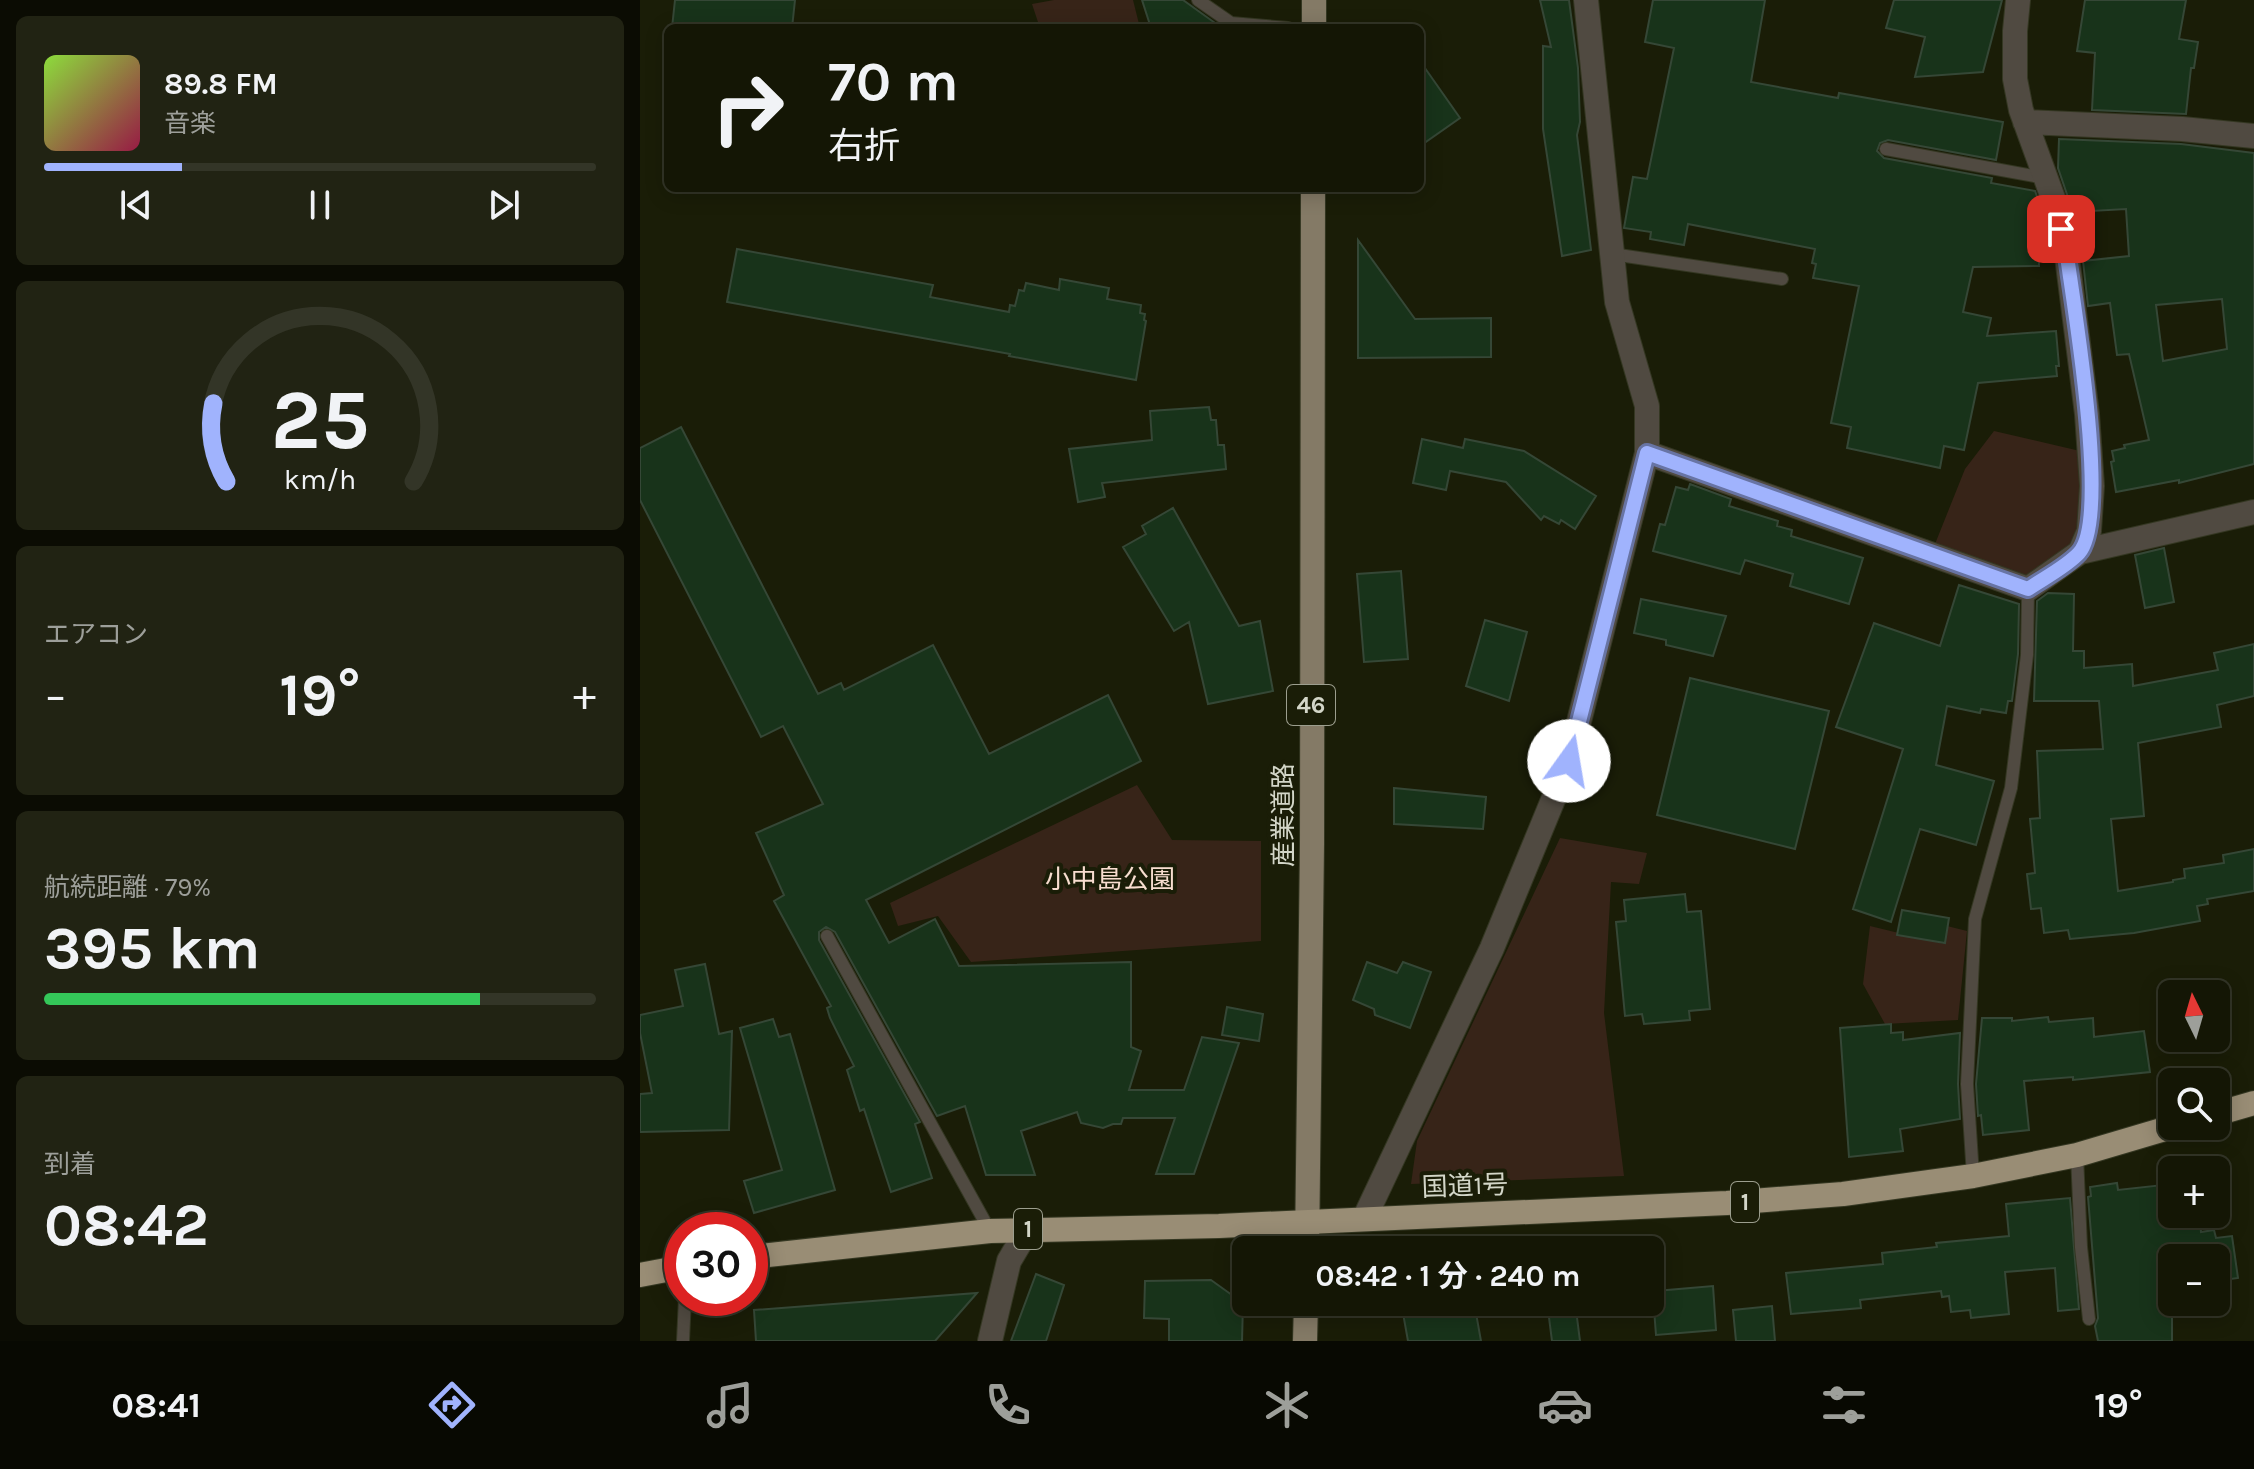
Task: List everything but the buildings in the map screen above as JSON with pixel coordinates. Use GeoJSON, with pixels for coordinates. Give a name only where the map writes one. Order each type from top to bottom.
{"type":"FeatureCollection","features":[{"type":"Feature","properties":{"kind":"highway"},"geometry":{"type":"LineString","coordinates":[[2230,1110],[2254,1103]]}},
{"type":"Feature","properties":{"kind":"highway","name":"国道1号"},"geometry":{"type":"LineString","coordinates":[[768,1255],[990,1231],[1364,1219],[1727,1203],[1843,1194],[1973,1176],[2077,1155],[2158,1131]]}},
{"type":"Feature","properties":{"kind":"highway"},"geometry":{"type":"LineString","coordinates":[[640,1275],[664,1273]]}},
{"type":"Feature","properties":{"kind":"main road"},"geometry":{"type":"LineString","coordinates":[[1314,0],[1314,24]]}},
{"type":"Feature","properties":{"kind":"main road","name":"産業道路"},"geometry":{"type":"LineString","coordinates":[[1307,1236],[1313,192]]}},
{"type":"Feature","properties":{"kind":"main road"},"geometry":{"type":"LineString","coordinates":[[1305,1341],[1306,1316]]}},
{"type":"Feature","properties":{"kind":"street"},"geometry":{"type":"LineString","coordinates":[[1364,1219],[1492,948],[1569,761],[1647,453],[1647,406],[1617,302],[1586,0]]}},
{"type":"Feature","properties":{"kind":"street"},"geometry":{"type":"LineString","coordinates":[[2018,0],[2015,79],[2025,122],[2057,209],[2066,249],[2087,414],[2092,486],[2089,531],[2080,552]]}},
{"type":"Feature","properties":{"kind":"street"},"geometry":{"type":"LineString","coordinates":[[2025,122],[2182,129],[2254,136]]}},
{"type":"Feature","properties":{"kind":"street"},"geometry":{"type":"LineString","coordinates":[[1647,453],[2028,589],[2080,552],[2254,512]]}},
{"type":"Feature","properties":{"kind":"street"},"geometry":{"type":"LineString","coordinates":[[990,1341],[1009,1261],[1028,1229]]}},
{"type":"Feature","properties":{"kind":"lane"},"geometry":{"type":"LineString","coordinates":[[1198,0],[1231,23],[1242,24]]}},
{"type":"Feature","properties":{"kind":"lane"},"geometry":{"type":"LineString","coordinates":[[1886,149],[2045,178]]}},
{"type":"Feature","properties":{"kind":"lane"},"geometry":{"type":"LineString","coordinates":[[1612,254],[1782,279]]}},
{"type":"Feature","properties":{"kind":"lane"},"geometry":{"type":"LineString","coordinates":[[1973,1176],[1967,1084],[1975,919],[2011,788],[2027,655],[2028,589]]}},
{"type":"Feature","properties":{"kind":"lane"},"geometry":{"type":"LineString","coordinates":[[827,936],[990,1231]]}},
{"type":"Feature","properties":{"kind":"lane"},"geometry":{"type":"LineString","coordinates":[[2077,1155],[2081,1247],[2089,1319]]}},
{"type":"Feature","properties":{"kind":"lane"},"geometry":{"type":"LineString","coordinates":[[683,1341],[684,1316]]}},
{"type":"Feature","properties":{"kind":"green space"},"geometry":{"type":"Polygon","coordinates":[[[1054,0],[1133,0],[1139,24],[1039,24],[1032,4],[1054,0]]]}},
{"type":"Feature","properties":{"kind":"green space"},"geometry":{"type":"Polygon","coordinates":[[[1994,431],[2080,451],[2080,552],[2028,589],[1931,554],[1965,469],[1994,431]]]}},
{"type":"Feature","properties":{"kind":"green space","name":"小中島公園"},"geometry":{"type":"Polygon","coordinates":[[[1137,785],[1172,840],[1261,841],[1261,941],[971,962],[938,916],[898,926],[890,903],[1137,785]]]}},
{"type":"Feature","properties":{"kind":"green space"},"geometry":{"type":"Polygon","coordinates":[[[1560,838],[1647,853],[1639,884],[1611,882],[1604,1013],[1624,1176],[1411,1184],[1417,1141],[1560,838]]]}},
{"type":"Feature","properties":{"kind":"green space"},"geometry":{"type":"Polygon","coordinates":[[[1870,926],[1944,944],[1947,926],[1967,931],[1958,1020],[1885,1024],[1863,984],[1870,926]]]}},
{"type":"Feature","properties":{"kind":"route"},"geometry":{"type":"LineString","coordinates":[[1569,761],[1647,453],[2028,589],[2080,552],[2089,531],[2092,486],[2087,414],[2061,229]]}}]}
